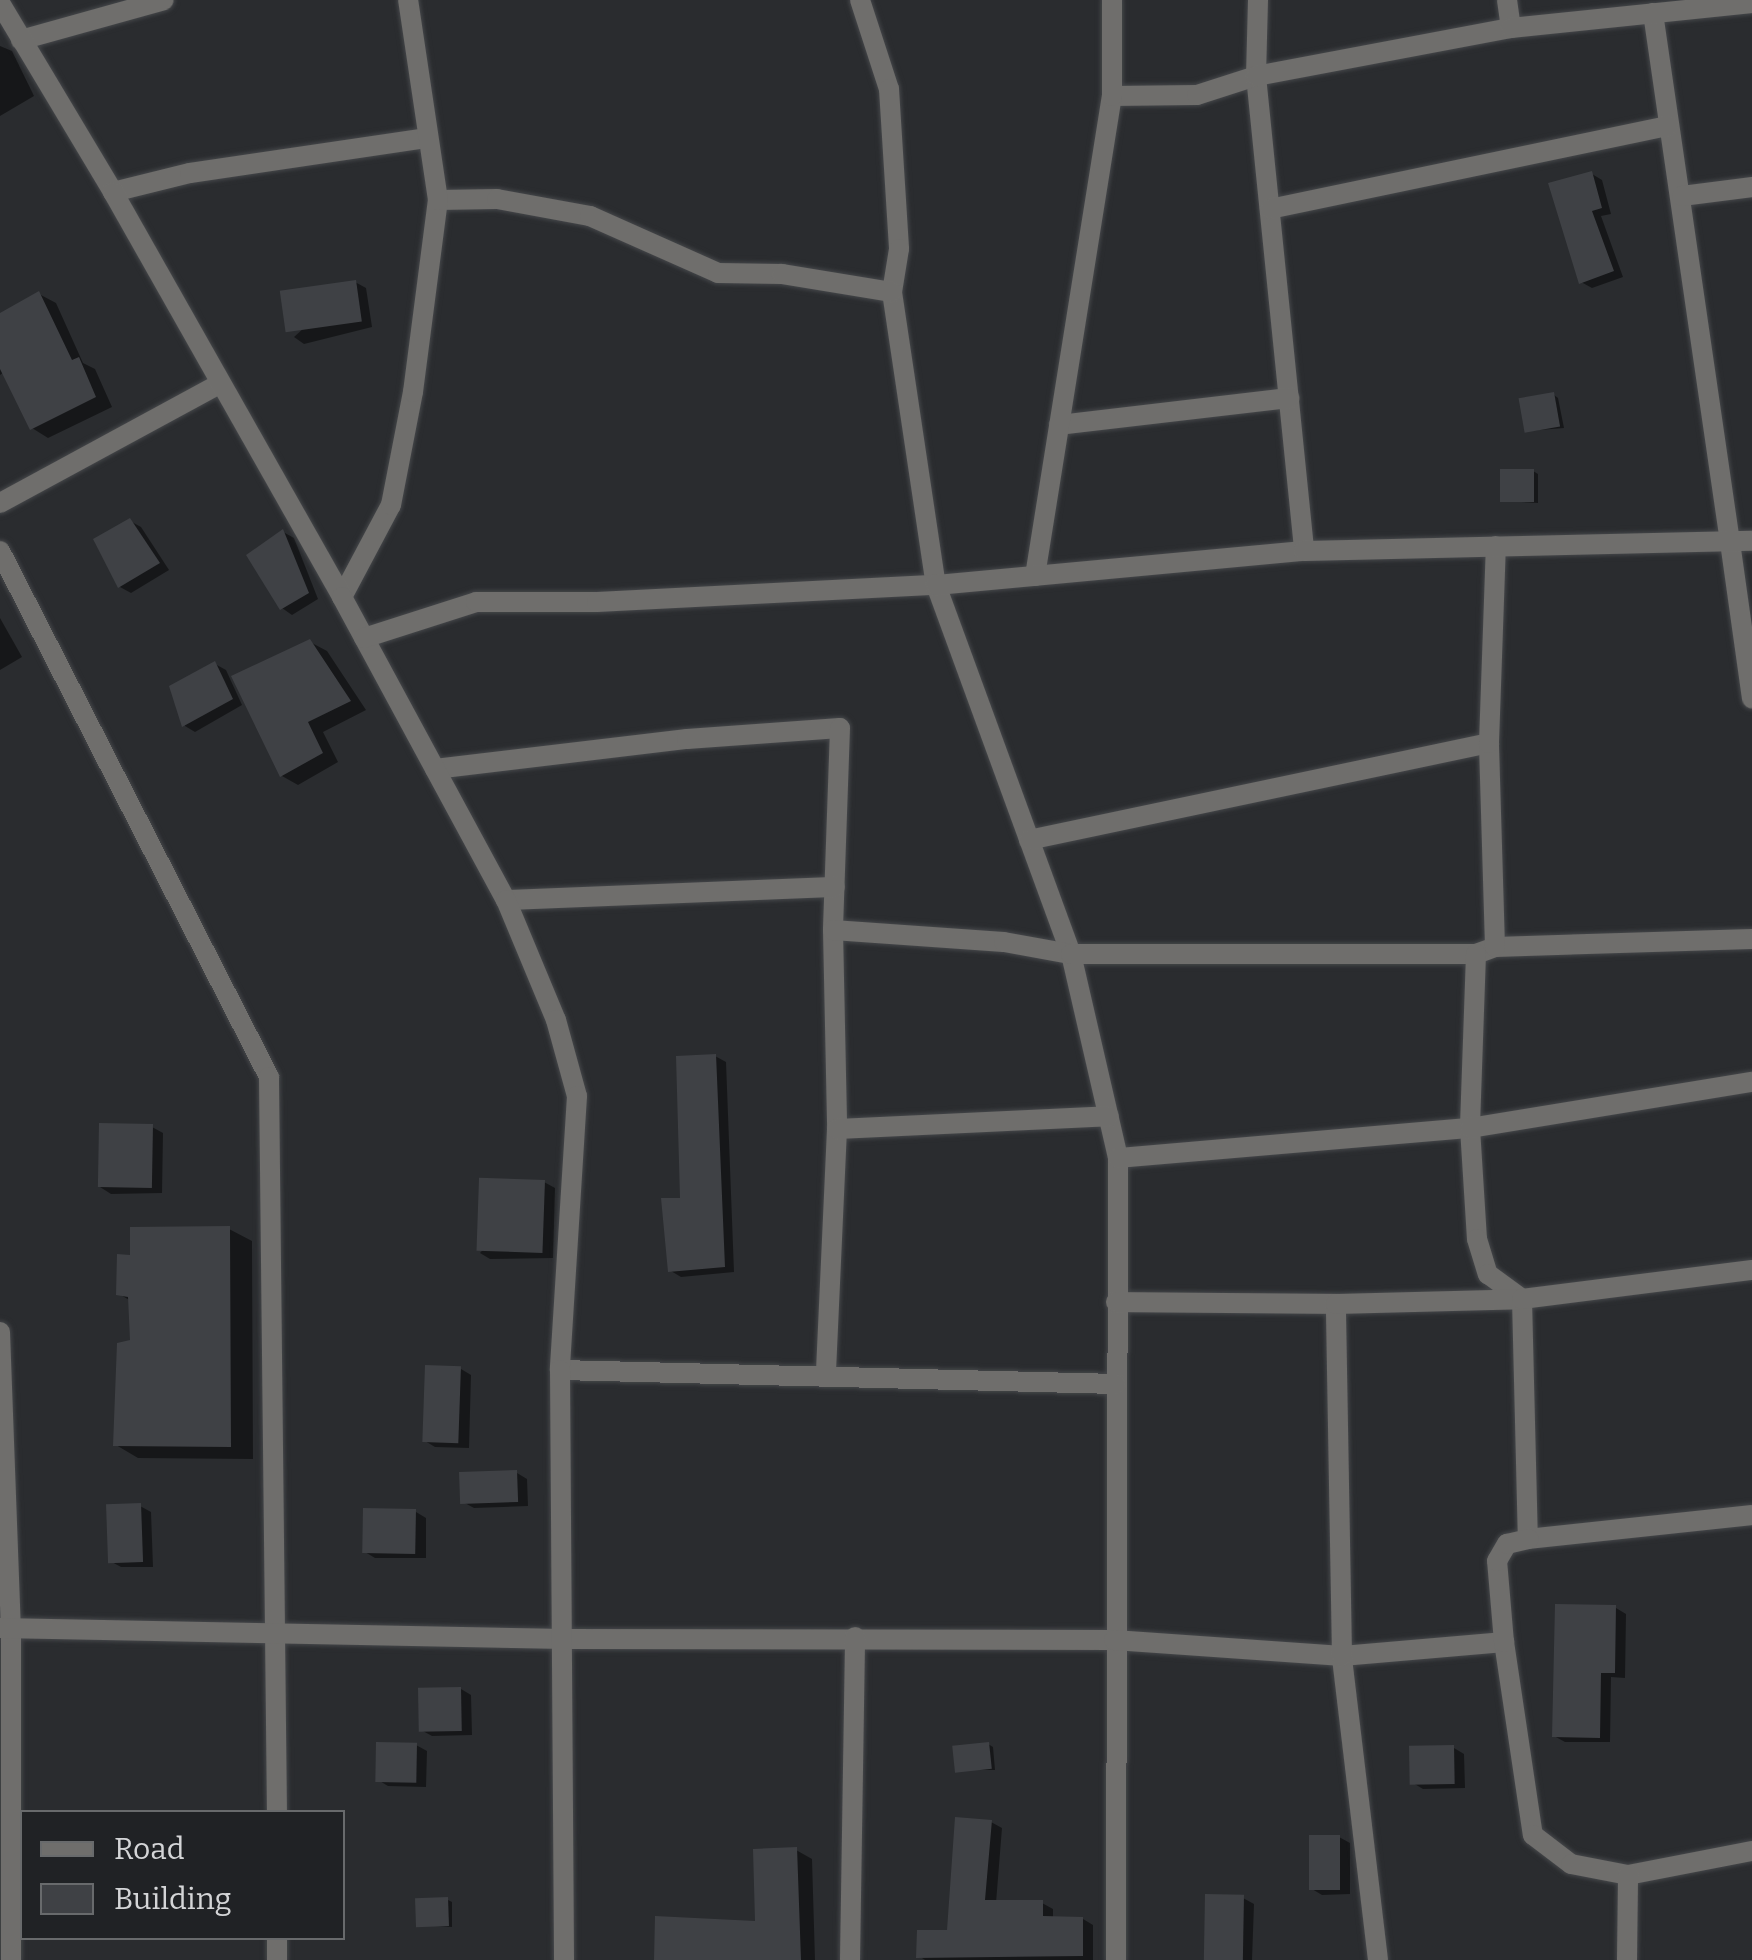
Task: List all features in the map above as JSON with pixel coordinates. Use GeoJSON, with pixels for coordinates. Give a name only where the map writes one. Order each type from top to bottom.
{"type":"FeatureCollection","features":[{"type":"Feature","properties":{"kind":"street"},"geometry":{"type":"LineString","coordinates":[[21,40],[164,0]]}},
{"type":"Feature","properties":{"kind":"street"},"geometry":{"type":"LineString","coordinates":[[342,596],[390,505],[413,392],[438,200],[408,0]]}},
{"type":"Feature","properties":{"kind":"street"},"geometry":{"type":"LineString","coordinates":[[860,0],[889,89],[899,249],[892,292],[936,585],[1071,954],[1118,1158],[1116,1960]]}},
{"type":"Feature","properties":{"kind":"street"},"geometry":{"type":"LineString","coordinates":[[1035,576],[1112,96],[1112,0]]}},
{"type":"Feature","properties":{"kind":"street"},"geometry":{"type":"LineString","coordinates":[[1258,0],[1256,76],[1304,551]]}},
{"type":"Feature","properties":{"kind":"street"},"geometry":{"type":"LineString","coordinates":[[1507,0],[1511,28]]}},
{"type":"Feature","properties":{"kind":"street"},"geometry":{"type":"LineString","coordinates":[[1112,96],[1197,95],[1256,76],[1511,28],[1741,3]]}},
{"type":"Feature","properties":{"kind":"street"},"geometry":{"type":"LineString","coordinates":[[0,4],[113,192],[218,384],[342,596],[506,900],[556,1020],[577,1096],[560,1370],[565,1639],[564,1960]]}},
{"type":"Feature","properties":{"kind":"street"},"geometry":{"type":"LineString","coordinates":[[1652,14],[1682,196],[1752,698]]}},
{"type":"Feature","properties":{"kind":"street"},"geometry":{"type":"LineString","coordinates":[[1270,209],[1668,126]]}},
{"type":"Feature","properties":{"kind":"street"},"geometry":{"type":"LineString","coordinates":[[113,192],[190,173],[427,138]]}},
{"type":"Feature","properties":{"kind":"street"},"geometry":{"type":"LineString","coordinates":[[1682,196],[1752,187]]}},
{"type":"Feature","properties":{"kind":"street"},"geometry":{"type":"LineString","coordinates":[[438,200],[497,200],[590,216],[718,273],[782,274],[892,292]]}},
{"type":"Feature","properties":{"kind":"street"},"geometry":{"type":"LineString","coordinates":[[0,503],[218,384]]}},
{"type":"Feature","properties":{"kind":"street"},"geometry":{"type":"LineString","coordinates":[[1059,425],[1289,398]]}},
{"type":"Feature","properties":{"kind":"street"},"geometry":{"type":"LineString","coordinates":[[364,638],[476,602],[597,602],[936,585],[1304,551],[1752,540]]}},
{"type":"Feature","properties":{"kind":"street"},"geometry":{"type":"LineString","coordinates":[[1496,546],[1486,951],[1470,1128],[1477,1240],[1488,1274],[1522,1299]]}},
{"type":"Feature","properties":{"kind":"street"},"geometry":{"type":"LineString","coordinates":[[0,551],[269,1077],[277,1810]]}},
{"type":"Feature","properties":{"kind":"street"},"geometry":{"type":"LineString","coordinates":[[435,770],[686,740],[840,728],[834,930],[837,1129],[826,1375]]}},
{"type":"Feature","properties":{"kind":"street"},"geometry":{"type":"LineString","coordinates":[[1029,840],[1489,743]]}},
{"type":"Feature","properties":{"kind":"street"},"geometry":{"type":"LineString","coordinates":[[506,900],[835,887]]}},
{"type":"Feature","properties":{"kind":"street"},"geometry":{"type":"LineString","coordinates":[[834,930],[1004,942],[1071,954],[1486,951],[1752,939]]}},
{"type":"Feature","properties":{"kind":"street"},"geometry":{"type":"LineString","coordinates":[[1118,1158],[1470,1128],[1752,1082]]}},
{"type":"Feature","properties":{"kind":"street"},"geometry":{"type":"LineString","coordinates":[[837,1129],[1109,1116]]}},
{"type":"Feature","properties":{"kind":"street"},"geometry":{"type":"LineString","coordinates":[[1116,1302],[1336,1304],[1522,1299],[1752,1270]]}},
{"type":"Feature","properties":{"kind":"street"},"geometry":{"type":"LineString","coordinates":[[1522,1299],[1528,1539]]}},
{"type":"Feature","properties":{"kind":"street"},"geometry":{"type":"LineString","coordinates":[[1336,1304],[1342,1656],[1378,1960]]}},
{"type":"Feature","properties":{"kind":"street"},"geometry":{"type":"LineString","coordinates":[[0,1332],[12,1960]]}},
{"type":"Feature","properties":{"kind":"street"},"geometry":{"type":"LineString","coordinates":[[560,1370],[1116,1384]]}},
{"type":"Feature","properties":{"kind":"street"},"geometry":{"type":"LineString","coordinates":[[1752,1515],[1528,1539],[1507,1544],[1497,1561],[1504,1642],[1533,1835],[1571,1864],[1628,1874],[1752,1851]]}},
{"type":"Feature","properties":{"kind":"street"},"geometry":{"type":"LineString","coordinates":[[6,1628],[565,1639],[1114,1640],[1342,1656],[1504,1642]]}},
{"type":"Feature","properties":{"kind":"street"},"geometry":{"type":"LineString","coordinates":[[850,1960],[854,1637]]}},
{"type":"Feature","properties":{"kind":"street"},"geometry":{"type":"LineString","coordinates":[[1627,1960],[1628,1874]]}},
{"type":"Feature","properties":{"kind":"building"},"geometry":{"type":"Polygon","coordinates":[[[1592,171],[1602,208],[1592,211],[1614,271],[1579,284],[1548,183],[1592,171]]]}},
{"type":"Feature","properties":{"kind":"building"},"geometry":{"type":"Polygon","coordinates":[[[356,280],[362,322],[286,332],[280,291],[356,280]]]}},
{"type":"Feature","properties":{"kind":"building"},"geometry":{"type":"Polygon","coordinates":[[[39,291],[72,360],[79,357],[96,397],[30,430],[0,369],[0,313],[39,291]]]}},
{"type":"Feature","properties":{"kind":"building"},"geometry":{"type":"Polygon","coordinates":[[[1554,392],[1560,426],[1525,433],[1519,398],[1554,392]]]}},
{"type":"Feature","properties":{"kind":"building"},"geometry":{"type":"Polygon","coordinates":[[[1500,469],[1534,469],[1534,502],[1500,502],[1500,469]]]}},
{"type":"Feature","properties":{"kind":"building"},"geometry":{"type":"Polygon","coordinates":[[[130,518],[160,563],[118,588],[93,539],[130,518]]]}},
{"type":"Feature","properties":{"kind":"building"},"geometry":{"type":"Polygon","coordinates":[[[283,529],[309,593],[280,610],[246,555],[283,529]]]}},
{"type":"Feature","properties":{"kind":"building"},"geometry":{"type":"Polygon","coordinates":[[[310,639],[351,701],[308,722],[323,753],[280,777],[231,676],[310,639]]]}},
{"type":"Feature","properties":{"kind":"building"},"geometry":{"type":"Polygon","coordinates":[[[215,661],[233,699],[182,727],[169,686],[215,661]]]}},
{"type":"Feature","properties":{"kind":"building"},"geometry":{"type":"Polygon","coordinates":[[[716,1054],[725,1267],[668,1272],[661,1198],[680,1198],[676,1056],[716,1054]]]}},
{"type":"Feature","properties":{"kind":"building"},"geometry":{"type":"Polygon","coordinates":[[[99,1123],[153,1124],[152,1188],[98,1187],[99,1123]]]}},
{"type":"Feature","properties":{"kind":"building"},"geometry":{"type":"Polygon","coordinates":[[[479,1178],[545,1180],[542,1253],[476,1251],[479,1178]]]}},
{"type":"Feature","properties":{"kind":"building"},"geometry":{"type":"Polygon","coordinates":[[[230,1226],[231,1447],[113,1446],[117,1343],[130,1340],[128,1297],[116,1295],[117,1254],[130,1255],[130,1227],[230,1226]]]}},
{"type":"Feature","properties":{"kind":"building"},"geometry":{"type":"Polygon","coordinates":[[[425,1365],[461,1366],[458,1443],[422,1442],[425,1365]]]}},
{"type":"Feature","properties":{"kind":"building"},"geometry":{"type":"Polygon","coordinates":[[[517,1470],[518,1502],[460,1504],[459,1472],[517,1470]]]}},
{"type":"Feature","properties":{"kind":"building"},"geometry":{"type":"Polygon","coordinates":[[[141,1503],[143,1562],[108,1563],[106,1504],[141,1503]]]}},
{"type":"Feature","properties":{"kind":"building"},"geometry":{"type":"Polygon","coordinates":[[[363,1508],[416,1509],[415,1554],[362,1553],[363,1508]]]}},
{"type":"Feature","properties":{"kind":"building"},"geometry":{"type":"Polygon","coordinates":[[[1555,1604],[1616,1605],[1615,1673],[1601,1673],[1600,1738],[1552,1737],[1555,1604]]]}},
{"type":"Feature","properties":{"kind":"building"},"geometry":{"type":"Polygon","coordinates":[[[461,1687],[462,1731],[419,1732],[418,1688],[461,1687]]]}},
{"type":"Feature","properties":{"kind":"building"},"geometry":{"type":"Polygon","coordinates":[[[376,1742],[417,1743],[416,1783],[375,1782],[376,1742]]]}},
{"type":"Feature","properties":{"kind":"building"},"geometry":{"type":"Polygon","coordinates":[[[989,1742],[992,1769],[955,1773],[952,1746],[989,1742]]]}},
{"type":"Feature","properties":{"kind":"building"},"geometry":{"type":"Polygon","coordinates":[[[1454,1745],[1455,1784],[1410,1785],[1409,1746],[1454,1745]]]}},
{"type":"Feature","properties":{"kind":"building"},"geometry":{"type":"Polygon","coordinates":[[[955,1817],[992,1820],[985,1900],[1043,1900],[1043,1916],[1083,1917],[1083,1956],[916,1958],[917,1930],[947,1930],[955,1817]]]}},
{"type":"Feature","properties":{"kind":"building"},"geometry":{"type":"Polygon","coordinates":[[[1309,1835],[1340,1835],[1340,1890],[1309,1890],[1309,1835]]]}},
{"type":"Feature","properties":{"kind":"building"},"geometry":{"type":"Polygon","coordinates":[[[797,1847],[801,1960],[654,1960],[655,1916],[755,1921],[753,1849],[797,1847]]]}},
{"type":"Feature","properties":{"kind":"building"},"geometry":{"type":"Polygon","coordinates":[[[1205,1894],[1244,1895],[1243,1960],[1204,1960],[1205,1894]]]}},
{"type":"Feature","properties":{"kind":"building"},"geometry":{"type":"Polygon","coordinates":[[[448,1897],[449,1926],[416,1927],[415,1898],[448,1897]]]}}]}
